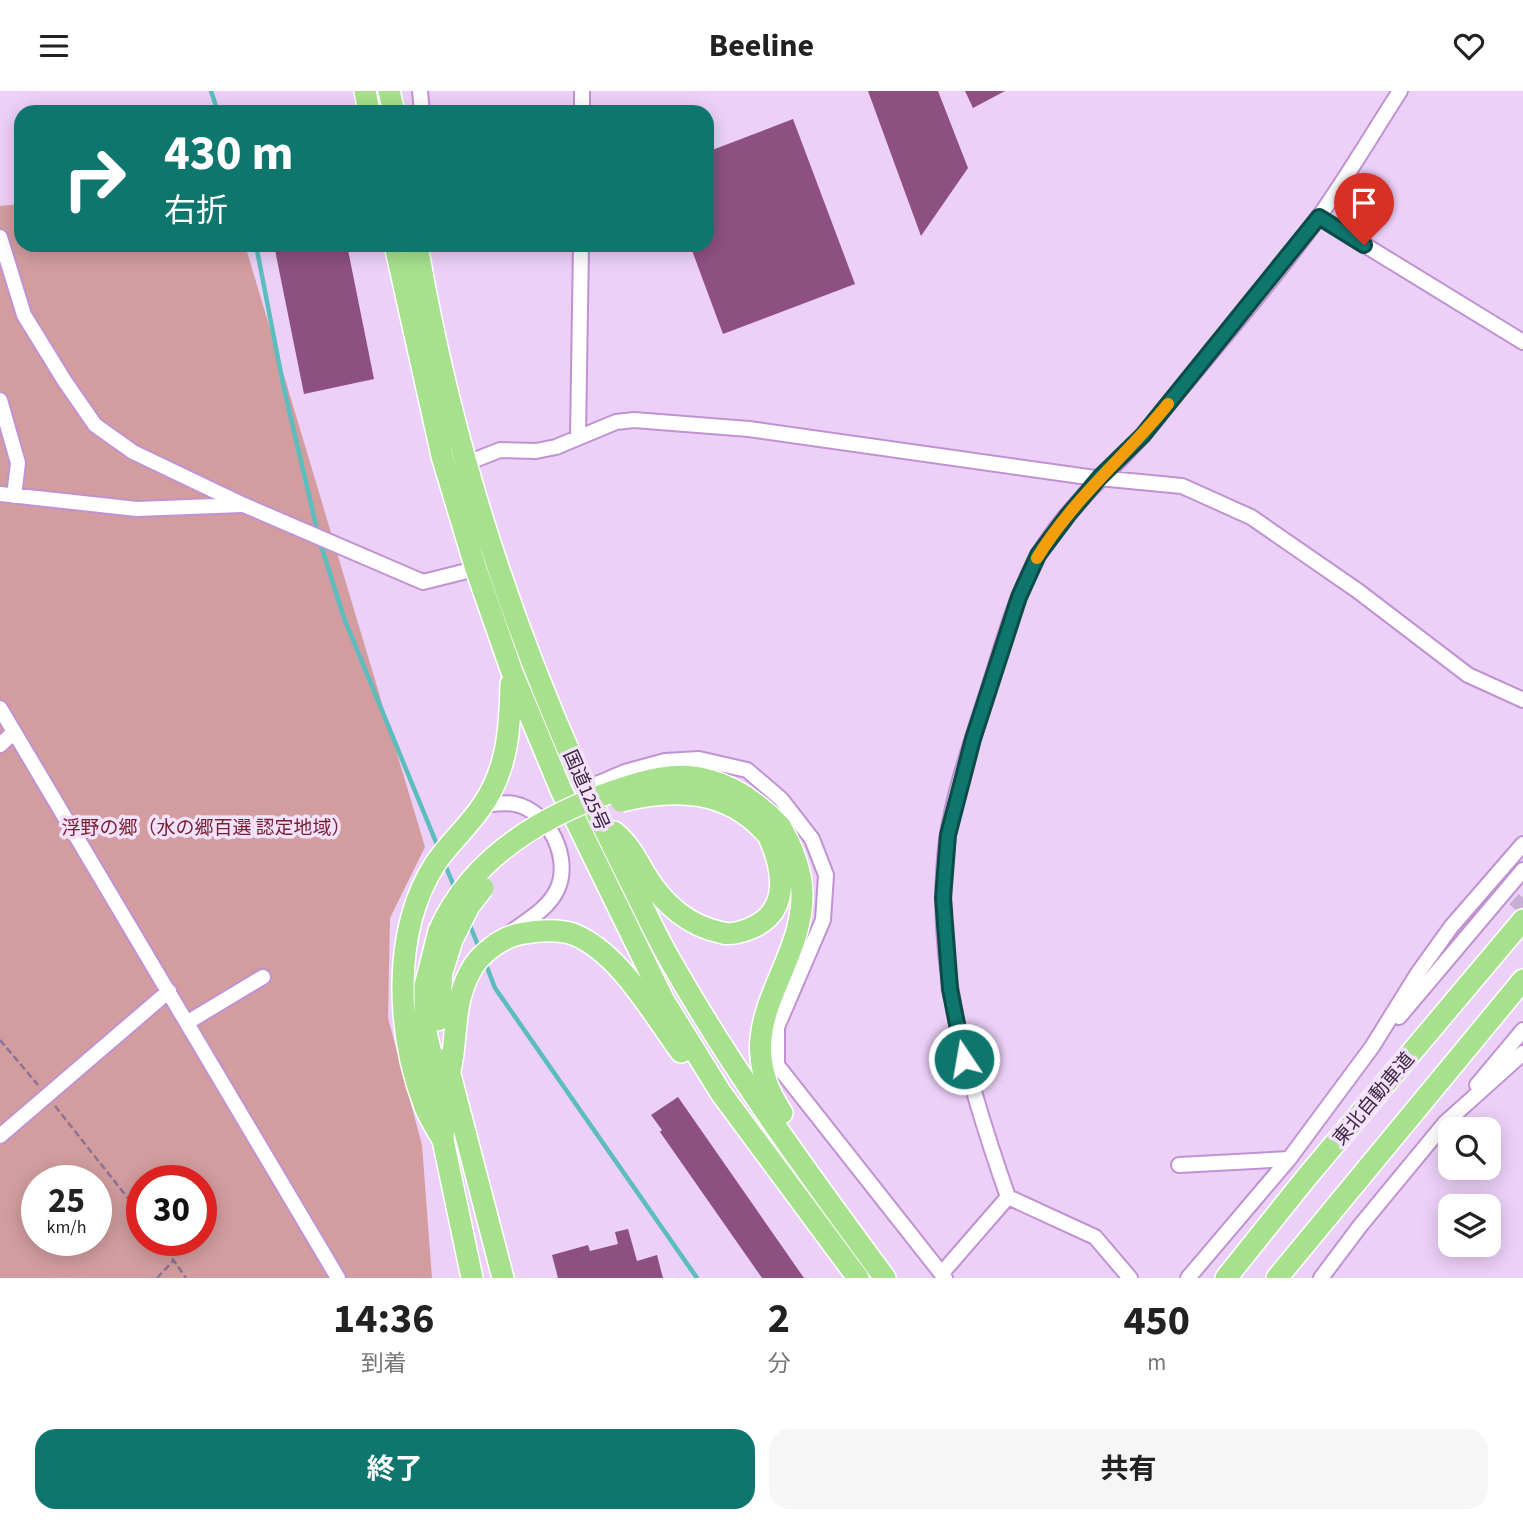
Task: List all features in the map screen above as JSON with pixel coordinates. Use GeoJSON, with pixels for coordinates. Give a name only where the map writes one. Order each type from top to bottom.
{"type":"FeatureCollection","features":[{"type":"Feature","properties":{"kind":"highway","name":"国道125号"},"geometry":{"type":"LineString","coordinates":[[397,252],[442,456],[476,569],[512,672],[561,790],[664,1001],[721,1093],[858,1278]]}},
{"type":"Feature","properties":{"kind":"highway","name":"国道125号"},"geometry":{"type":"LineString","coordinates":[[418,252],[431,325],[467,463],[534,667],[585,789],[668,958],[742,1077],[885,1278]]}},
{"type":"Feature","properties":{"kind":"highway"},"geometry":{"type":"LineString","coordinates":[[443,1140],[426,1109],[406,1029],[403,976],[408,937],[420,896],[435,866],[483,806],[503,766],[508,746],[512,672]]}},
{"type":"Feature","properties":{"kind":"highway"},"geometry":{"type":"LineString","coordinates":[[503,1278],[442,1045],[438,1013],[446,936],[454,902],[469,883],[523,835],[569,807],[640,782],[679,776],[708,780],[748,797],[793,851],[802,891],[797,926],[762,1021],[761,1048],[764,1069],[771,1097],[843,1204],[854,1236]]}},
{"type":"Feature","properties":{"kind":"highway"},"geometry":{"type":"LineString","coordinates":[[601,823],[625,841],[650,882],[677,915],[697,926],[726,935],[743,931],[765,920],[781,895],[780,865],[773,830]]}},
{"type":"Feature","properties":{"kind":"highway","name":"東北自動車道"},"geometry":{"type":"LineString","coordinates":[[1226,1278],[1306,1178],[1523,920]]}},
{"type":"Feature","properties":{"kind":"highway"},"geometry":{"type":"LineString","coordinates":[[450,1071],[456,1048],[455,1015],[470,970],[499,942],[529,932],[571,934],[598,949],[629,981],[695,1072],[721,1093]]}},
{"type":"Feature","properties":{"kind":"highway"},"geometry":{"type":"LineString","coordinates":[[446,936],[425,986],[425,1028],[444,1109],[443,1140],[472,1278]]}},
{"type":"Feature","properties":{"kind":"highway","name":"東北自動車道"},"geometry":{"type":"LineString","coordinates":[[1278,1278],[1523,980]]}},
{"type":"Feature","properties":{"kind":"street"},"geometry":{"type":"LineString","coordinates":[[1130,1278],[1095,1237],[1008,1197],[964,1059],[950,989],[943,898],[948,835],[973,739],[1019,597],[1038,555],[1100,477],[1143,435],[1319,217],[1400,91]]}},
{"type":"Feature","properties":{"kind":"street"},"geometry":{"type":"LineString","coordinates":[[1319,217],[1523,342]]}},
{"type":"Feature","properties":{"kind":"street"},"geometry":{"type":"LineString","coordinates":[[0,237],[24,315],[64,380],[94,425],[133,452],[244,505],[423,582],[498,562]]}},
{"type":"Feature","properties":{"kind":"street"},"geometry":{"type":"LineString","coordinates":[[578,436],[580,252]]}},
{"type":"Feature","properties":{"kind":"street"},"geometry":{"type":"LineString","coordinates":[[0,401],[18,463],[7,495],[137,509],[244,505]]}},
{"type":"Feature","properties":{"kind":"street"},"geometry":{"type":"LineString","coordinates":[[467,463],[500,450],[536,451],[556,447],[616,422],[634,420],[749,429],[1100,477],[1182,485],[1251,517],[1468,675],[1523,700]]}},
{"type":"Feature","properties":{"kind":"street"},"geometry":{"type":"LineString","coordinates":[[0,708],[338,1278]]}},
{"type":"Feature","properties":{"kind":"street"},"geometry":{"type":"LineString","coordinates":[[0,745],[14,732]]}},
{"type":"Feature","properties":{"kind":"street"},"geometry":{"type":"LineString","coordinates":[[585,789],[625,772],[665,761],[699,759],[747,770],[781,799],[812,839],[827,876],[823,920],[777,1027],[777,1065],[944,1276],[1008,1197]]}},
{"type":"Feature","properties":{"kind":"street"},"geometry":{"type":"LineString","coordinates":[[483,806],[517,804],[541,818],[559,849],[563,869],[558,888],[550,901],[499,942]]}},
{"type":"Feature","properties":{"kind":"street"},"geometry":{"type":"LineString","coordinates":[[1188,1278],[1289,1159],[1372,1047],[1418,973],[1451,927],[1523,844]]}},
{"type":"Feature","properties":{"kind":"street"},"geometry":{"type":"LineString","coordinates":[[1372,1047],[1509,895],[1523,870]]}},
{"type":"Feature","properties":{"kind":"street"},"geometry":{"type":"LineString","coordinates":[[188,1022],[263,977]]}},
{"type":"Feature","properties":{"kind":"street"},"geometry":{"type":"LineString","coordinates":[[0,1136],[169,991]]}},
{"type":"Feature","properties":{"kind":"street"},"geometry":{"type":"LineString","coordinates":[[1450,1117],[1523,1030]]}},
{"type":"Feature","properties":{"kind":"street"},"geometry":{"type":"LineString","coordinates":[[1452,1117],[1523,1053]]}},
{"type":"Feature","properties":{"kind":"street"},"geometry":{"type":"LineString","coordinates":[[1321,1278],[1438,1131]]}},
{"type":"Feature","properties":{"kind":"street"},"geometry":{"type":"LineString","coordinates":[[1179,1165],[1289,1159]]}},
{"type":"Feature","properties":{"kind":"path"},"geometry":{"type":"LineString","coordinates":[[0,1040],[126,1196]]}},
{"type":"Feature","properties":{"kind":"path"},"geometry":{"type":"LineString","coordinates":[[171,1256],[186,1278]]}},
{"type":"Feature","properties":{"kind":"path"},"geometry":{"type":"LineString","coordinates":[[157,1278],[174,1260]]}},
{"type":"Feature","properties":{"kind":"green space","name":"浮野の郷（水の郷百選 認定地域）"},"geometry":{"type":"Polygon","coordinates":[[[14,205],[14,252],[247,252],[425,847],[390,918],[388,1018],[422,1145],[432,1278],[0,1278],[0,206],[14,205]]]}},
{"type":"Feature","properties":{"kind":"building"},"geometry":{"type":"Polygon","coordinates":[[[868,91],[938,91],[968,168],[921,236],[868,91]]]}},
{"type":"Feature","properties":{"kind":"building"},"geometry":{"type":"Polygon","coordinates":[[[965,91],[1005,91],[973,108],[965,91]]]}},
{"type":"Feature","properties":{"kind":"building"},"geometry":{"type":"Polygon","coordinates":[[[793,119],[855,284],[723,334],[693,252],[714,252],[714,149],[793,119]]]}},
{"type":"Feature","properties":{"kind":"building"},"geometry":{"type":"Polygon","coordinates":[[[275,252],[348,252],[374,379],[304,394],[275,252]]]}},
{"type":"Feature","properties":{"kind":"building"},"geometry":{"type":"Polygon","coordinates":[[[678,1097],[804,1278],[762,1278],[660,1132],[662,1130],[651,1115],[678,1097]]]}},
{"type":"Feature","properties":{"kind":"building"},"geometry":{"type":"Polygon","coordinates":[[[628,1229],[637,1261],[657,1255],[663,1278],[558,1278],[552,1255],[588,1245],[590,1251],[618,1244],[615,1232],[628,1229]]]}},
{"type":"Feature","properties":{"kind":"waterway"},"geometry":{"type":"LineString","coordinates":[[211,91],[216,105]]}},
{"type":"Feature","properties":{"kind":"waterway"},"geometry":{"type":"LineString","coordinates":[[257,252],[283,384],[318,534]]}},
{"type":"Feature","properties":{"kind":"waterway"},"geometry":{"type":"LineString","coordinates":[[320,542],[344,618],[438,847]]}},
{"type":"Feature","properties":{"kind":"waterway"},"geometry":{"type":"LineString","coordinates":[[444,862],[455,889]]}},
{"type":"Feature","properties":{"kind":"waterway"},"geometry":{"type":"LineString","coordinates":[[469,923],[479,948]]}},
{"type":"Feature","properties":{"kind":"waterway"},"geometry":{"type":"LineString","coordinates":[[485,962],[495,988],[697,1278]]}},
{"type":"Feature","properties":{"kind":"tunnel"},"geometry":{"type":"LineString","coordinates":[[1514,899],[1523,907]]}},
{"type":"Feature","properties":{"kind":"slow traffic"},"geometry":{"type":"LineString","coordinates":[[1037,558],[1100,477],[1143,435],[1168,404]]}},
{"type":"Feature","properties":{"kind":"route"},"geometry":{"type":"LineString","coordinates":[[964,1059],[950,989],[943,898],[948,835],[973,739],[999,657],[1019,597],[1038,555],[1100,477],[1143,435],[1319,217],[1364,245]]}}]}
